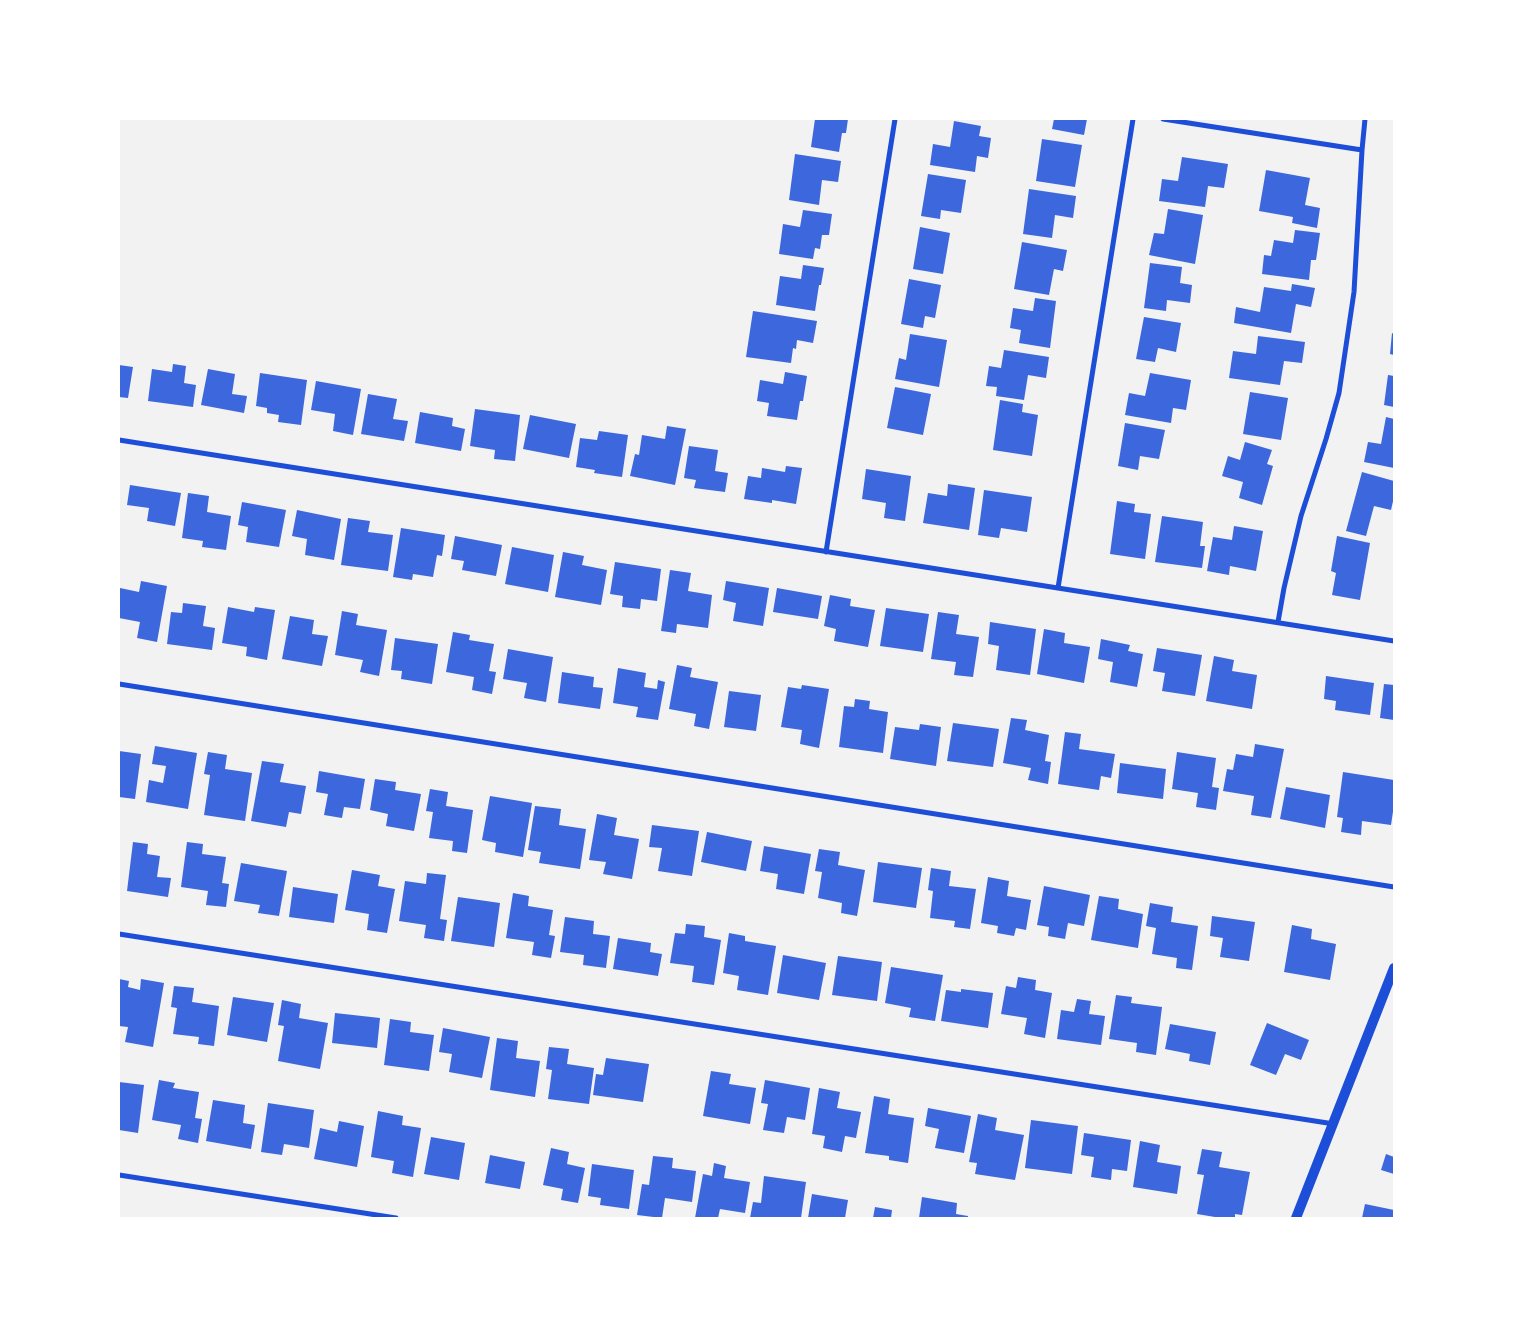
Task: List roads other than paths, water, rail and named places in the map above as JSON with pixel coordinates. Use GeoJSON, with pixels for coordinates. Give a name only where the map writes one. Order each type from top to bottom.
{"type":"FeatureCollection","features":[{"type":"Feature","properties":{"kind":"main road"},"geometry":{"type":"LineString","coordinates":[[1296,1218],[1394,968]]}},
{"type":"Feature","properties":{"kind":"street"},"geometry":{"type":"LineString","coordinates":[[826,552],[895,119]]}},
{"type":"Feature","properties":{"kind":"street"},"geometry":{"type":"LineString","coordinates":[[1058,588],[1133,119]]}},
{"type":"Feature","properties":{"kind":"street"},"geometry":{"type":"LineString","coordinates":[[1163,119],[1362,150]]}},
{"type":"Feature","properties":{"kind":"street"},"geometry":{"type":"LineString","coordinates":[[1278,622],[1301,516],[1339,393],[1354,292],[1365,119]]}},
{"type":"Feature","properties":{"kind":"street"},"geometry":{"type":"LineString","coordinates":[[119,440],[1394,641]]}},
{"type":"Feature","properties":{"kind":"street"},"geometry":{"type":"LineString","coordinates":[[119,684],[1394,887]]}},
{"type":"Feature","properties":{"kind":"street"},"geometry":{"type":"LineString","coordinates":[[119,934],[1334,1124]]}},
{"type":"Feature","properties":{"kind":"street"},"geometry":{"type":"LineString","coordinates":[[119,1174],[396,1218]]}}]}
